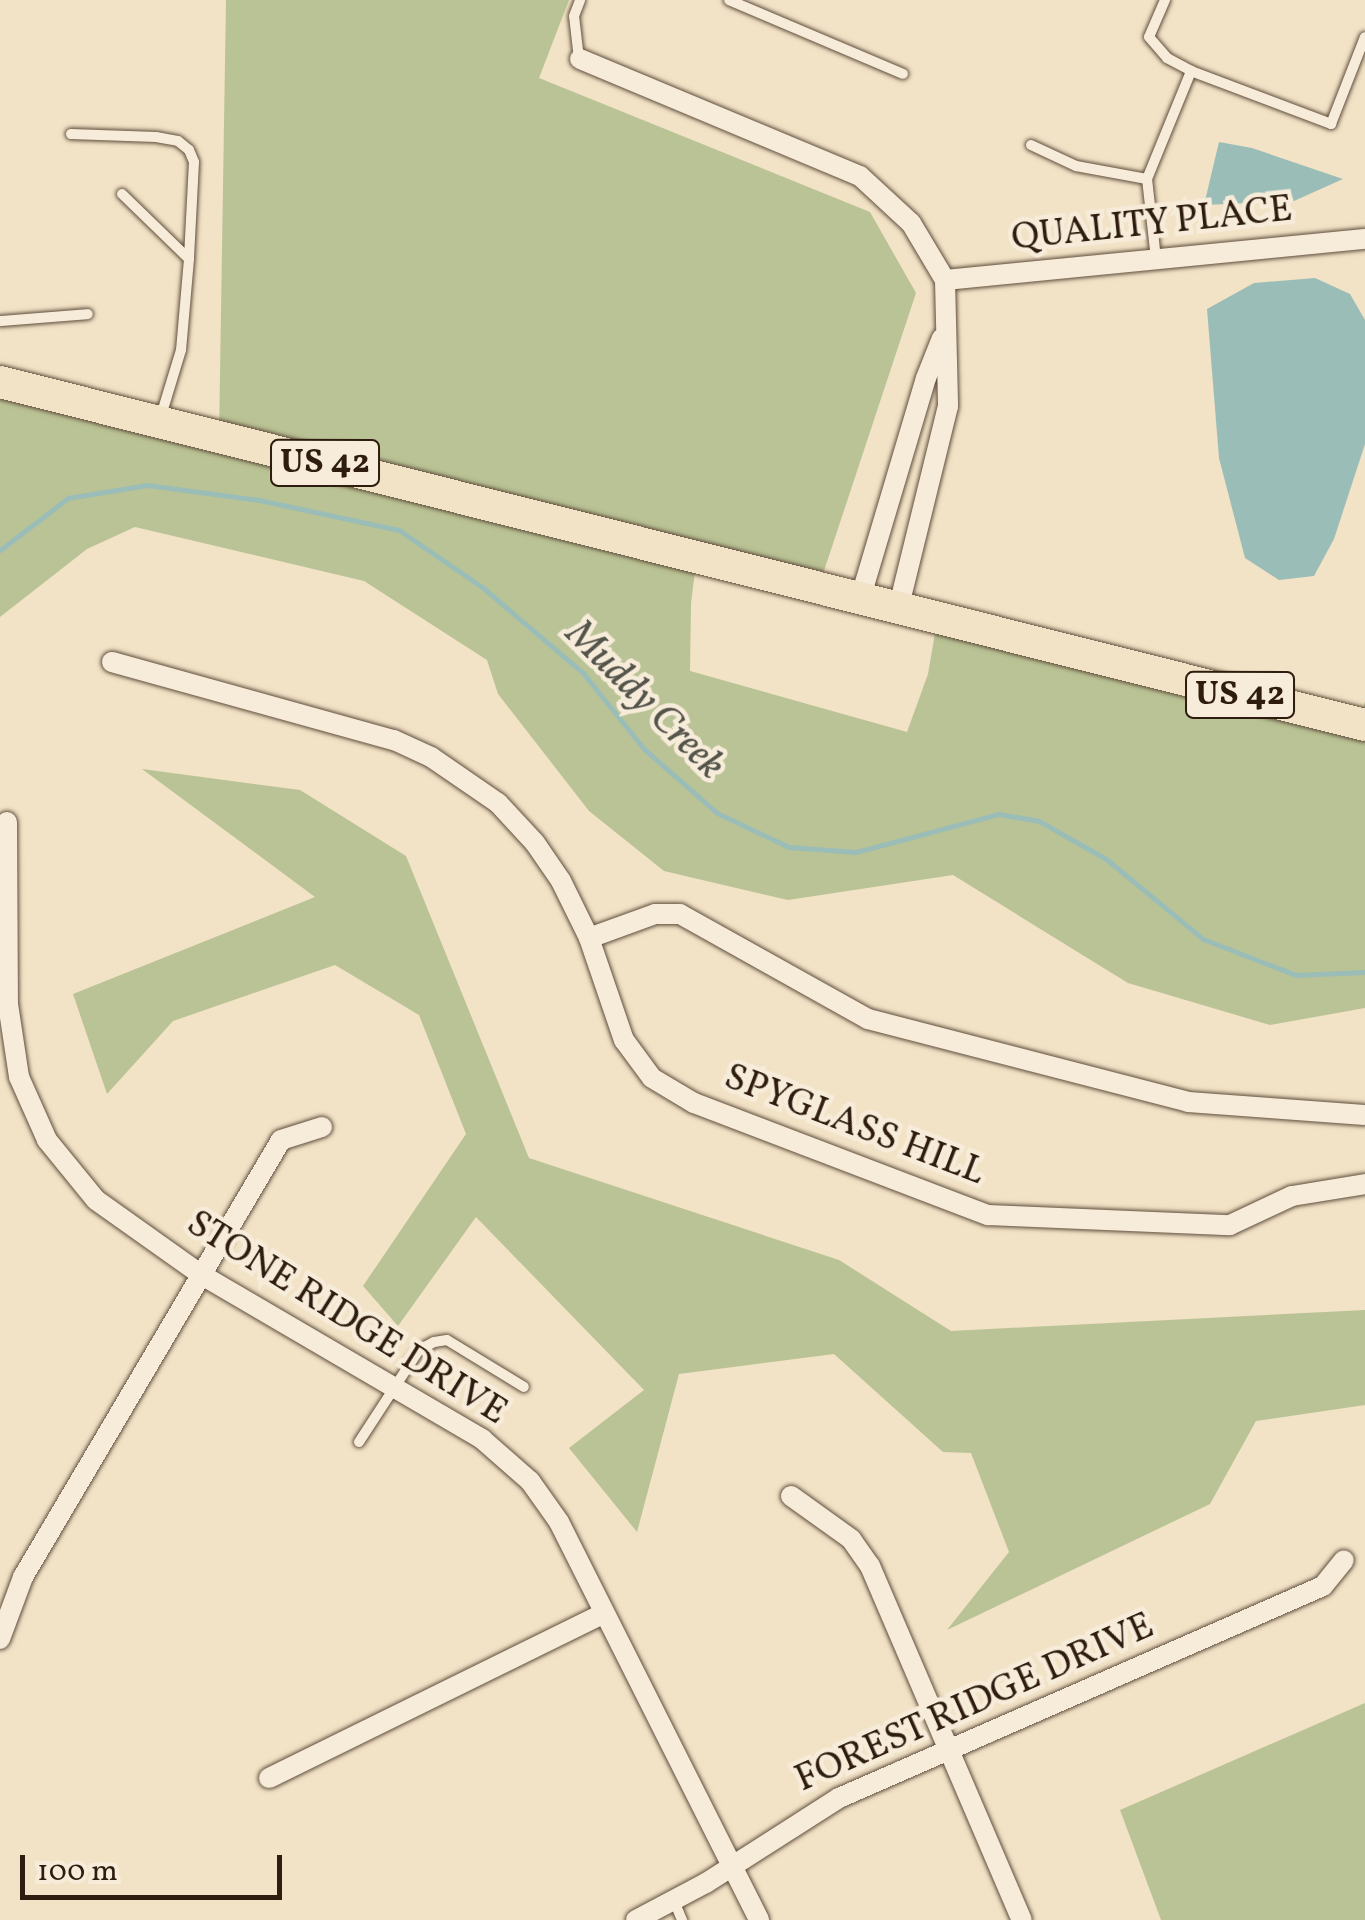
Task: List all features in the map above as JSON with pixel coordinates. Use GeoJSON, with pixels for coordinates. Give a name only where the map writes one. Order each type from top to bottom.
{"type":"FeatureCollection","features":[{"type":"Feature","properties":{"kind":"main road","name":"US 42"},"geometry":{"type":"LineString","coordinates":[[0,382],[1365,725]]}},
{"type":"Feature","properties":{"kind":"street"},"geometry":{"type":"LineString","coordinates":[[580,60],[860,176],[911,223],[945,280],[948,406],[900,606]]}},
{"type":"Feature","properties":{"kind":"street","name":"QUALITY PLACE"},"geometry":{"type":"LineString","coordinates":[[945,280],[1365,239]]}},
{"type":"Feature","properties":{"kind":"street"},"geometry":{"type":"LineString","coordinates":[[861,596],[926,378],[947,327]]}},
{"type":"Feature","properties":{"kind":"street","name":"SPYGLASS HILL"},"geometry":{"type":"LineString","coordinates":[[112,662],[394,740],[431,757],[498,803],[535,843],[562,882],[589,938],[624,1040],[652,1078],[694,1103],[988,1215],[1230,1225],[1292,1196],[1365,1184]]}},
{"type":"Feature","properties":{"kind":"street","name":"STONE RIDGE DRIVE"},"geometry":{"type":"LineString","coordinates":[[6,822],[6,1033],[19,1077],[47,1140],[96,1200],[200,1274],[482,1439],[530,1482],[558,1522],[759,1920]]}},
{"type":"Feature","properties":{"kind":"street"},"geometry":{"type":"LineString","coordinates":[[589,938],[655,914],[680,914],[868,1020],[1188,1102],[1365,1116]]}},
{"type":"Feature","properties":{"kind":"street"},"geometry":{"type":"LineString","coordinates":[[0,1639],[23,1577],[281,1140],[322,1127]]}},
{"type":"Feature","properties":{"kind":"street"},"geometry":{"type":"LineString","coordinates":[[790,1496],[851,1540],[870,1566],[1022,1920]]}},
{"type":"Feature","properties":{"kind":"street","name":"FOREST RIDGE DRIVE"},"geometry":{"type":"LineString","coordinates":[[636,1920],[678,1911],[732,1866],[839,1798],[1323,1586],[1344,1560]]}},
{"type":"Feature","properties":{"kind":"street"},"geometry":{"type":"LineString","coordinates":[[268,1778],[604,1614]]}},
{"type":"Feature","properties":{"kind":"lane"},"geometry":{"type":"LineString","coordinates":[[580,0],[574,16],[580,60]]}},
{"type":"Feature","properties":{"kind":"lane"},"geometry":{"type":"LineString","coordinates":[[729,0],[903,74]]}},
{"type":"Feature","properties":{"kind":"lane"},"geometry":{"type":"LineString","coordinates":[[1164,0],[1149,36],[1168,58],[1191,71],[1331,124],[1365,37]]}},
{"type":"Feature","properties":{"kind":"lane"},"geometry":{"type":"LineString","coordinates":[[1156,260],[1147,179],[1191,71]]}},
{"type":"Feature","properties":{"kind":"lane"},"geometry":{"type":"LineString","coordinates":[[71,134],[178,141],[190,150],[194,162],[181,350],[160,422]]}},
{"type":"Feature","properties":{"kind":"lane"},"geometry":{"type":"LineString","coordinates":[[1031,145],[1076,166],[1147,179]]}},
{"type":"Feature","properties":{"kind":"lane"},"geometry":{"type":"LineString","coordinates":[[122,194],[190,258]]}},
{"type":"Feature","properties":{"kind":"lane"},"geometry":{"type":"LineString","coordinates":[[0,321],[88,314]]}},
{"type":"Feature","properties":{"kind":"lane"},"geometry":{"type":"LineString","coordinates":[[359,1442],[419,1350],[447,1340],[524,1387]]}},
{"type":"Feature","properties":{"kind":"green space"},"geometry":{"type":"Polygon","coordinates":[[[226,0],[569,0],[539,78],[870,212],[916,293],[819,586],[697,556],[691,603],[690,671],[907,732],[928,674],[938,616],[1359,723],[1365,701],[1365,1008],[1270,1025],[1128,983],[953,875],[788,900],[664,871],[589,811],[498,694],[487,660],[364,581],[135,527],[87,549],[0,617],[0,382],[219,436],[226,0]]]}},
{"type":"Feature","properties":{"kind":"green space"},"geometry":{"type":"Polygon","coordinates":[[[142,769],[300,790],[406,856],[529,1158],[839,1260],[951,1331],[1365,1310],[1365,1405],[1256,1421],[1210,1504],[947,1630],[1009,1552],[971,1453],[943,1452],[834,1354],[679,1374],[637,1532],[569,1448],[644,1390],[476,1217],[398,1326],[363,1286],[466,1134],[419,1015],[335,965],[173,1021],[107,1094],[73,994],[315,897],[142,769]]]}},
{"type":"Feature","properties":{"kind":"green space"},"geometry":{"type":"Polygon","coordinates":[[[1365,1703],[1365,1920],[1161,1920],[1120,1810],[1365,1703]]]}},
{"type":"Feature","properties":{"kind":"water"},"geometry":{"type":"Polygon","coordinates":[[[1219,142],[1252,148],[1343,179],[1294,201],[1204,205],[1219,142]]]}},
{"type":"Feature","properties":{"kind":"water"},"geometry":{"type":"Polygon","coordinates":[[[1315,278],[1350,294],[1365,320],[1365,444],[1334,539],[1314,576],[1279,580],[1245,558],[1219,458],[1207,309],[1254,283],[1315,278]]]}},
{"type":"Feature","properties":{"kind":"waterway","name":"Muddy Creek"},"geometry":{"type":"LineString","coordinates":[[0,550],[68,498],[147,485],[259,500],[399,530],[482,587],[583,673],[644,749],[717,813],[789,847],[856,852],[999,814],[1039,821],[1106,859],[1203,939],[1296,975],[1365,972]]}}]}
